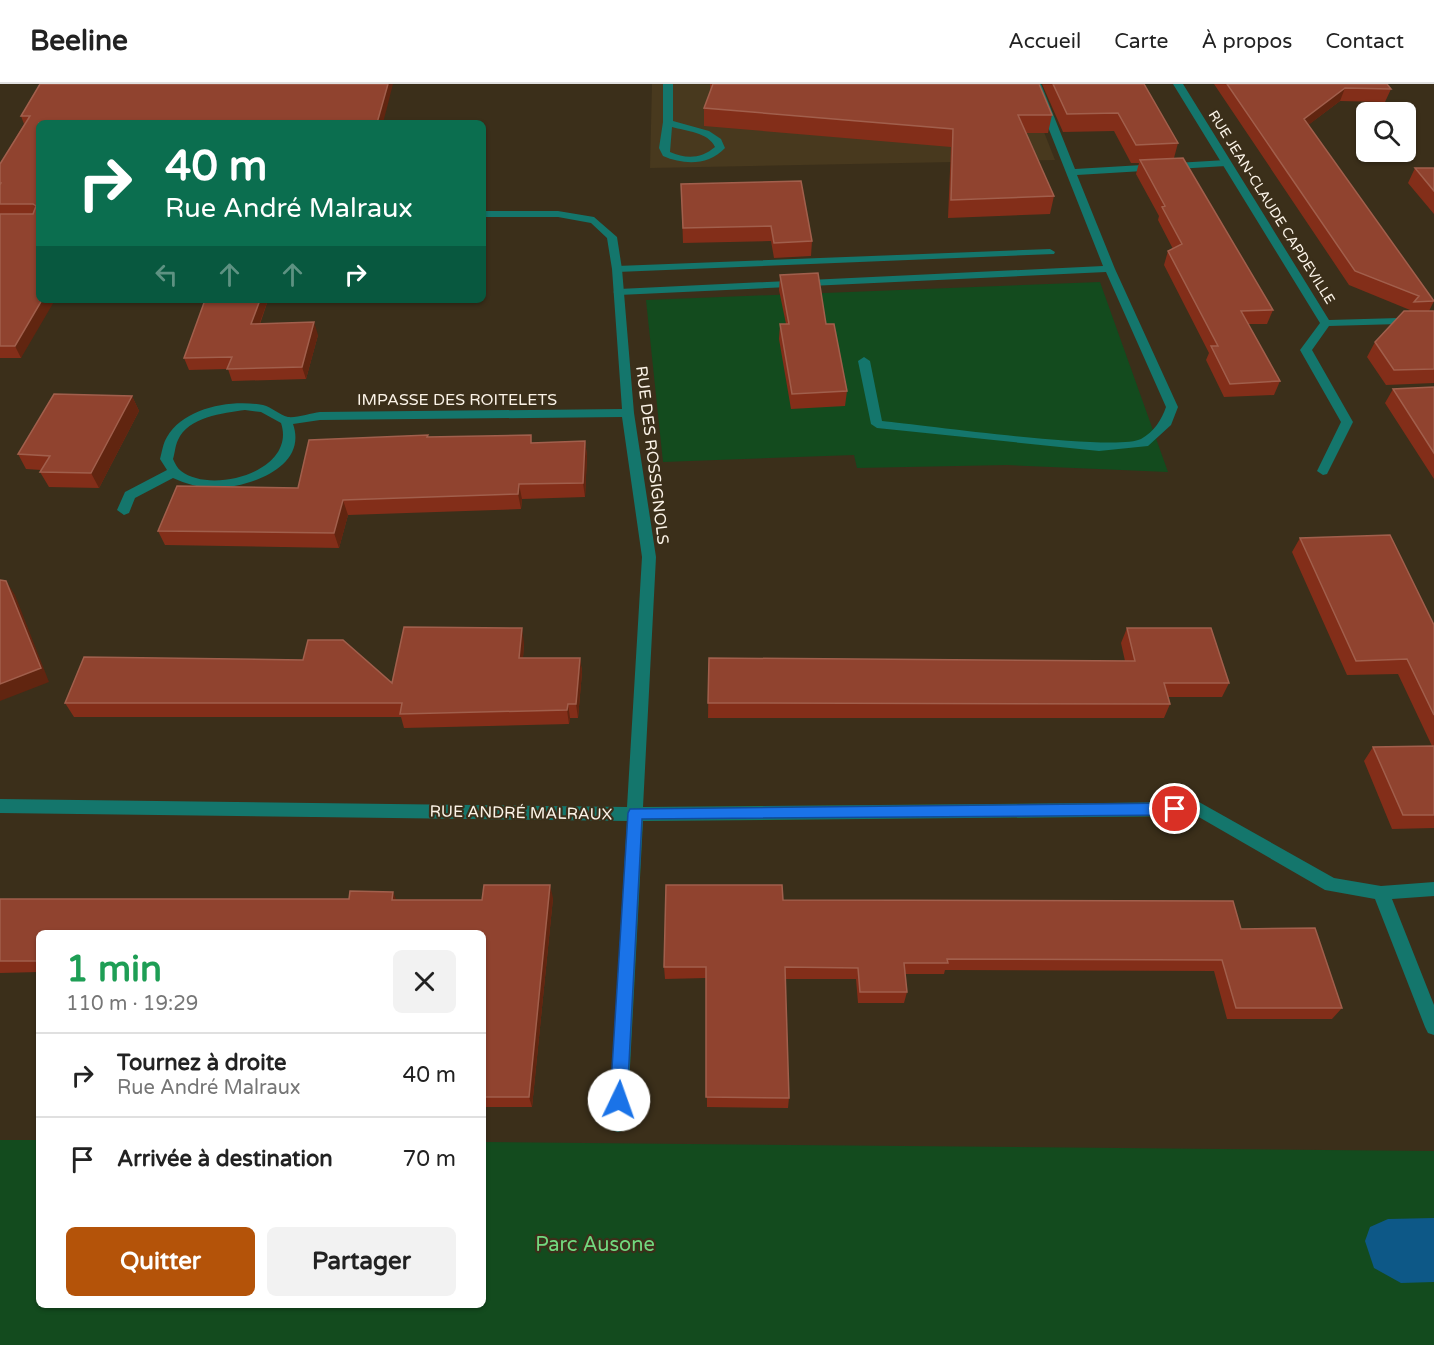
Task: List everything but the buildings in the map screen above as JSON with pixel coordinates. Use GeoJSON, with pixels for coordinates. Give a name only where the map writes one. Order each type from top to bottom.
{"type":"FeatureCollection","features":[{"type":"Feature","properties":{"kind":"street"},"geometry":{"type":"LineString","coordinates":[[668,84],[668,122],[664,148],[666,154],[687,161],[713,155],[720,148],[719,142],[712,136],[683,129],[668,122]]}},
{"type":"Feature","properties":{"kind":"street"},"geometry":{"type":"LineString","coordinates":[[864,361],[877,424],[1099,447],[1144,443],[1167,422],[1172,407],[1110,269],[1036,84]]}},
{"type":"Feature","properties":{"kind":"street","name":"RUE JEAN-CLAUDE CAPDEVILLE"},"geometry":{"type":"LineString","coordinates":[[1178,84],[1326,323],[1306,350],[1347,422],[1323,471]]}},
{"type":"Feature","properties":{"kind":"street"},"geometry":{"type":"LineString","coordinates":[[1071,172],[1226,163]]}},
{"type":"Feature","properties":{"kind":"street","name":"RUE DES ROSSIGNOLS"},"geometry":{"type":"LineString","coordinates":[[486,214],[558,214],[594,220],[612,237],[617,269],[628,413],[649,557],[618,1123]]}},
{"type":"Feature","properties":{"kind":"street"},"geometry":{"type":"LineString","coordinates":[[617,269],[1050,252]]}},
{"type":"Feature","properties":{"kind":"street"},"geometry":{"type":"LineString","coordinates":[[619,292],[1110,269]]}},
{"type":"Feature","properties":{"kind":"street"},"geometry":{"type":"LineString","coordinates":[[1326,323],[1434,320]]}},
{"type":"Feature","properties":{"kind":"street"},"geometry":{"type":"LineString","coordinates":[[245,406],[264,409],[286,421],[291,438],[287,450],[277,463],[261,473],[243,481],[222,485],[202,485],[186,480],[173,472],[167,462],[167,449],[174,436],[194,418],[225,408],[245,406]]}},
{"type":"Feature","properties":{"kind":"street","name":"IMPASSE DES ROITELETS"},"geometry":{"type":"LineString","coordinates":[[286,421],[321,416],[628,413]]}},
{"type":"Feature","properties":{"kind":"street"},"geometry":{"type":"LineString","coordinates":[[124,510],[130,495],[173,472]]}},
{"type":"Feature","properties":{"kind":"street","name":"RUE ANDRÉ MALRAUX"},"geometry":{"type":"LineString","coordinates":[[0,806],[635,813],[1199,809],[1331,885],[1381,893],[1434,889]]}},
{"type":"Feature","properties":{"kind":"street"},"geometry":{"type":"LineString","coordinates":[[1381,893],[1434,1027]]}},
{"type":"Feature","properties":{"kind":"shaded area"},"geometry":{"type":"Polygon","coordinates":[[[652,84],[1025,84],[1055,160],[650,168],[652,84]]]}},
{"type":"Feature","properties":{"kind":"green space"},"geometry":{"type":"Polygon","coordinates":[[[1100,282],[1168,472],[1007,465],[857,468],[854,455],[663,462],[646,300],[1100,282]]]}},
{"type":"Feature","properties":{"kind":"green space","name":"Parc Ausone"},"geometry":{"type":"Polygon","coordinates":[[[0,1140],[36,1140],[36,1308],[486,1308],[486,1142],[1434,1151],[1434,1345],[0,1345],[0,1140]]]}},
{"type":"Feature","properties":{"kind":"water"},"geometry":{"type":"Polygon","coordinates":[[[1434,1218],[1434,1282],[1401,1283],[1374,1268],[1365,1241],[1370,1227],[1388,1219],[1434,1218]]]}},
{"type":"Feature","properties":{"kind":"route"},"geometry":{"type":"LineString","coordinates":[[619,1100],[635,813],[1175,809]]}}]}
